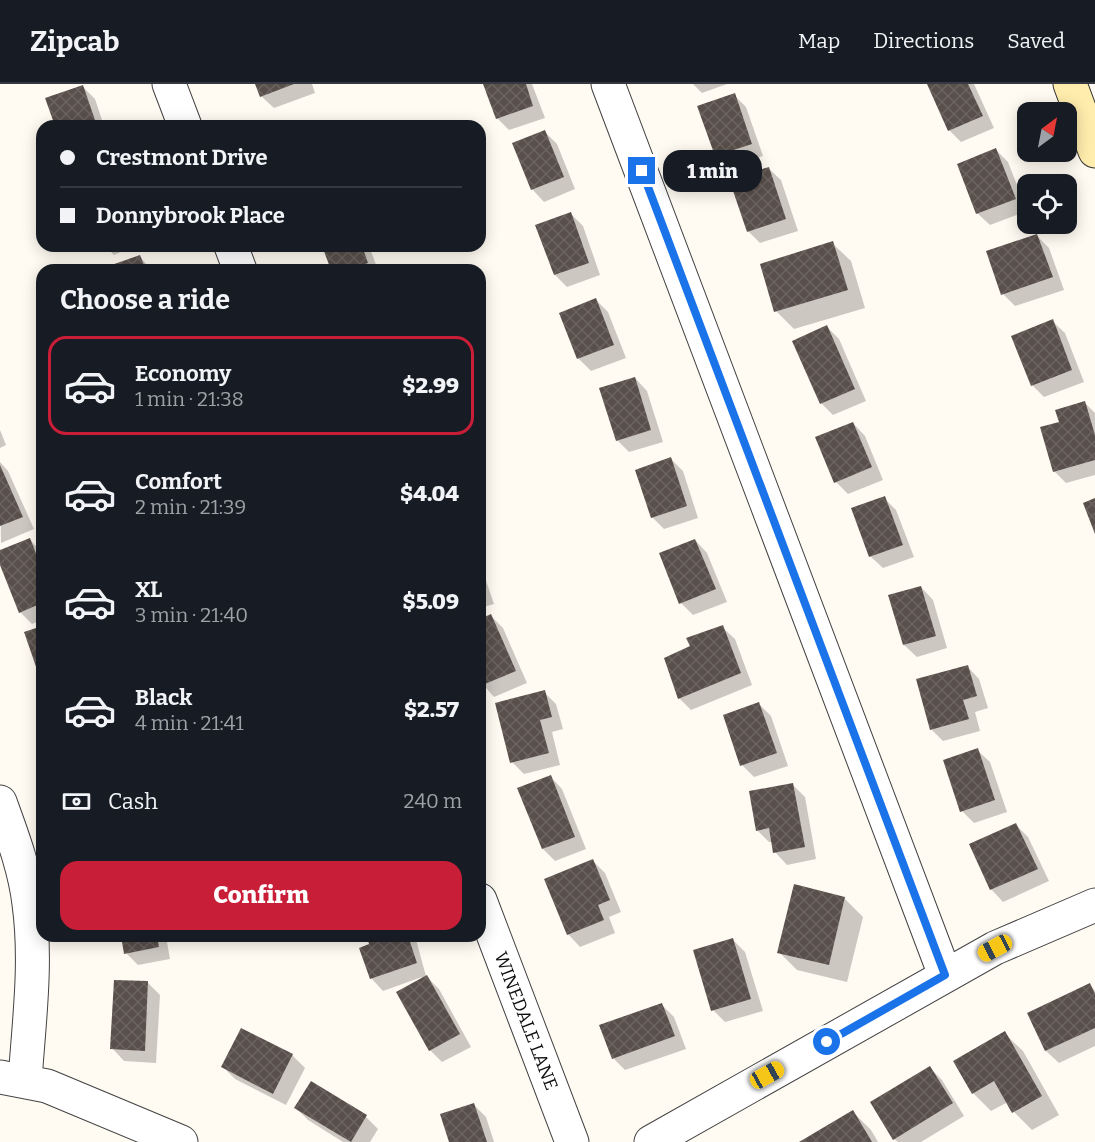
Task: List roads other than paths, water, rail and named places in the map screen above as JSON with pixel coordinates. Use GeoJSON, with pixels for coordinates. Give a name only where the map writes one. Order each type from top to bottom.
{"type":"FeatureCollection","features":[{"type":"Feature","properties":{"kind":"street"},"geometry":{"type":"LineString","coordinates":[[169,84],[183,120]]}},
{"type":"Feature","properties":{"kind":"street"},"geometry":{"type":"LineString","coordinates":[[608,84],[945,975]]}},
{"type":"Feature","properties":{"kind":"street"},"geometry":{"type":"LineString","coordinates":[[1070,84],[1095,151]]}},
{"type":"Feature","properties":{"kind":"street"},"geometry":{"type":"LineString","coordinates":[[0,802],[24,876],[29,904],[33,958],[13,1079],[47,1086],[181,1142]]}},
{"type":"Feature","properties":{"kind":"street"},"geometry":{"type":"LineString","coordinates":[[651,1142],[995,948],[1095,905]]}},
{"type":"Feature","properties":{"kind":"street","name":"WINEDALE LANE"},"geometry":{"type":"LineString","coordinates":[[486,916],[572,1142]]}}]}
